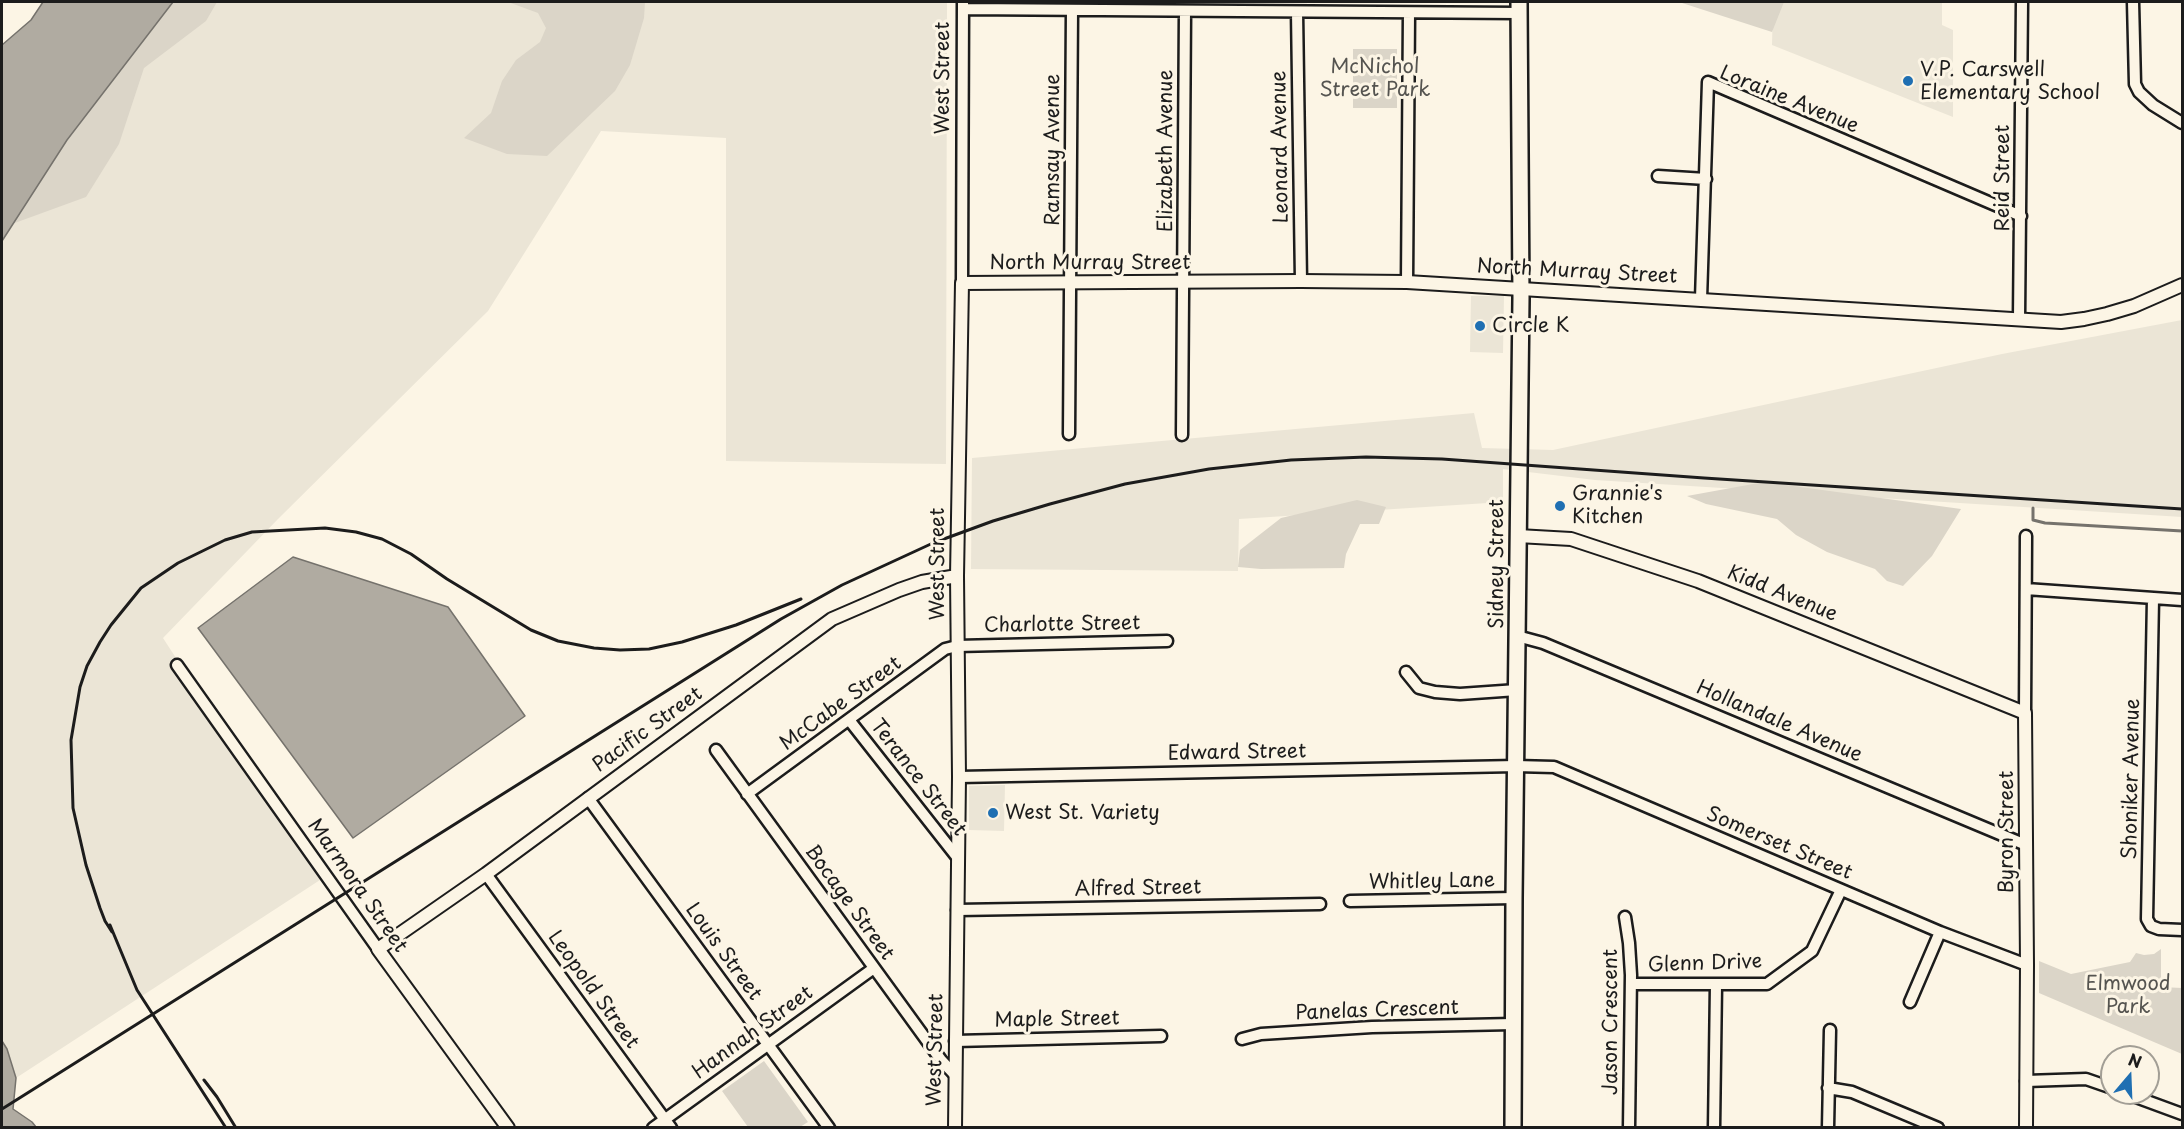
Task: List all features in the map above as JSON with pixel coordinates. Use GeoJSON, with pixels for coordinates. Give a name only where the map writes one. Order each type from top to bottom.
{"type":"FeatureCollection","features":[{"type":"Feature","properties":{"kind":"main road","name":"Sidney Street"},"geometry":{"type":"LineString","coordinates":[[1513,1128],[1521,288],[1519,7]]}},
{"type":"Feature","properties":{"kind":"street","name":"Reid Street"},"geometry":{"type":"LineString","coordinates":[[2019,318],[2022,2]]}},
{"type":"Feature","properties":{"kind":"street"},"geometry":{"type":"LineString","coordinates":[[2133,2],[2135,84],[2145,98],[2182,123]]}},
{"type":"Feature","properties":{"kind":"street"},"geometry":{"type":"LineString","coordinates":[[963,5],[1072,10],[1409,13],[1519,7]]}},
{"type":"Feature","properties":{"kind":"street","name":"West Street"},"geometry":{"type":"LineString","coordinates":[[955,1128],[959,777],[957,576],[962,283],[963,5]]}},
{"type":"Feature","properties":{"kind":"street","name":"Ramsay Avenue"},"geometry":{"type":"LineString","coordinates":[[1069,435],[1072,10]]}},
{"type":"Feature","properties":{"kind":"street","name":"Elizabeth Avenue"},"geometry":{"type":"LineString","coordinates":[[1182,435],[1185,11]]}},
{"type":"Feature","properties":{"kind":"street","name":"Leonard Avenue"},"geometry":{"type":"LineString","coordinates":[[1297,12],[1301,281]]}},
{"type":"Feature","properties":{"kind":"street"},"geometry":{"type":"LineString","coordinates":[[1407,282],[1409,13]]}},
{"type":"Feature","properties":{"kind":"street","name":"Loraine Avenue"},"geometry":{"type":"LineString","coordinates":[[1701,299],[1708,82],[2020,216]]}},
{"type":"Feature","properties":{"kind":"street"},"geometry":{"type":"LineString","coordinates":[[1658,176],[1706,179]]}},
{"type":"Feature","properties":{"kind":"street","name":"North Murray Street"},"geometry":{"type":"LineString","coordinates":[[962,283],[1407,282],[2061,322],[2084,319],[2134,306],[2182,285]]}},
{"type":"Feature","properties":{"kind":"street","name":"Kidd Avenue"},"geometry":{"type":"LineString","coordinates":[[1518,536],[1571,538],[1698,581],[2025,713]]}},
{"type":"Feature","properties":{"kind":"street","name":"Byron Street"},"geometry":{"type":"LineString","coordinates":[[2026,536],[2026,1128]]}},
{"type":"Feature","properties":{"kind":"street","name":"Pacific Street"},"geometry":{"type":"LineString","coordinates":[[378,949],[486,874],[832,619],[922,582],[957,576]]}},
{"type":"Feature","properties":{"kind":"street"},"geometry":{"type":"LineString","coordinates":[[2026,589],[2182,600]]}},
{"type":"Feature","properties":{"kind":"street","name":"Shoniker Avenue"},"geometry":{"type":"LineString","coordinates":[[2153,599],[2147,919],[2151,926],[2159,930],[2182,930]]}},
{"type":"Feature","properties":{"kind":"street","name":"Hollandale Avenue"},"geometry":{"type":"LineString","coordinates":[[1517,636],[1543,643],[2026,845]]}},
{"type":"Feature","properties":{"kind":"street","name":"Charlotte Street"},"geometry":{"type":"LineString","coordinates":[[957,646],[1167,641]]}},
{"type":"Feature","properties":{"kind":"street","name":"McCabe Street"},"geometry":{"type":"LineString","coordinates":[[747,794],[850,721],[945,649],[957,646]]}},
{"type":"Feature","properties":{"kind":"street","name":"Marmora Street"},"geometry":{"type":"LineString","coordinates":[[177,665],[508,1128]]}},
{"type":"Feature","properties":{"kind":"street"},"geometry":{"type":"LineString","coordinates":[[1406,672],[1419,688],[1435,692],[1460,694],[1517,690]]}},
{"type":"Feature","properties":{"kind":"street","name":"Terance Street"},"geometry":{"type":"LineString","coordinates":[[850,721],[957,857]]}},
{"type":"Feature","properties":{"kind":"street","name":"Bocage Street"},"geometry":{"type":"LineString","coordinates":[[716,750],[941,1060],[955,1074]]}},
{"type":"Feature","properties":{"kind":"street","name":"Edward Street"},"geometry":{"type":"LineString","coordinates":[[959,777],[1516,765]]}},
{"type":"Feature","properties":{"kind":"street","name":"Somerset Street"},"geometry":{"type":"LineString","coordinates":[[1516,765],[1554,767],[1940,932],[2027,965]]}},
{"type":"Feature","properties":{"kind":"street","name":"Louis Street"},"geometry":{"type":"LineString","coordinates":[[588,798],[829,1128]]}},
{"type":"Feature","properties":{"kind":"street","name":"Leopold Street"},"geometry":{"type":"LineString","coordinates":[[486,874],[668,1123]]}},
{"type":"Feature","properties":{"kind":"street","name":"Glenn Drive"},"geometry":{"type":"LineString","coordinates":[[1631,984],[1767,984],[1812,951],[1841,890]]}},
{"type":"Feature","properties":{"kind":"street","name":"Whitley Lane"},"geometry":{"type":"LineString","coordinates":[[1350,901],[1514,898]]}},
{"type":"Feature","properties":{"kind":"street","name":"Alfred Street"},"geometry":{"type":"LineString","coordinates":[[957,910],[1320,904]]}},
{"type":"Feature","properties":{"kind":"street","name":"Jason Crescent"},"geometry":{"type":"LineString","coordinates":[[1625,917],[1631,984],[1629,1128]]}},
{"type":"Feature","properties":{"kind":"street"},"geometry":{"type":"LineString","coordinates":[[1910,1002],[1940,932]]}},
{"type":"Feature","properties":{"kind":"street","name":"Hannah Street"},"geometry":{"type":"LineString","coordinates":[[653,1128],[668,1123],[768,1043],[874,968]]}},
{"type":"Feature","properties":{"kind":"street"},"geometry":{"type":"LineString","coordinates":[[1714,1128],[1716,985]]}},
{"type":"Feature","properties":{"kind":"street","name":"Panelas Crescent"},"geometry":{"type":"LineString","coordinates":[[1242,1039],[1261,1034],[1372,1027],[1513,1024]]}},
{"type":"Feature","properties":{"kind":"street"},"geometry":{"type":"LineString","coordinates":[[1828,1128],[1830,1030]]}},
{"type":"Feature","properties":{"kind":"street","name":"Maple Street"},"geometry":{"type":"LineString","coordinates":[[955,1041],[1161,1036]]}},
{"type":"Feature","properties":{"kind":"street"},"geometry":{"type":"LineString","coordinates":[[2026,1081],[2086,1079],[2100,1084]]}},
{"type":"Feature","properties":{"kind":"street"},"geometry":{"type":"LineString","coordinates":[[1828,1088],[1852,1092],[1931,1126]]}},
{"type":"Feature","properties":{"kind":"street"},"geometry":{"type":"LineString","coordinates":[[2158,1105],[2182,1114]]}},
{"type":"Feature","properties":{"kind":"shaded area"},"geometry":{"type":"Polygon","coordinates":[[[43,2],[173,2],[67,140],[2,241],[2,45],[31,20],[43,2]]]}},
{"type":"Feature","properties":{"kind":"shaded area"},"geometry":{"type":"Polygon","coordinates":[[[173,2],[947,2],[946,464],[726,461],[726,138],[601,131],[488,311],[278,519],[163,638],[320,880],[16,1078],[7,1049],[2,1041],[2,241],[67,140],[173,2]]]}},
{"type":"Feature","properties":{"kind":"shaded area","name":"V.P. Carswell Elementary School"},"geometry":{"type":"Polygon","coordinates":[[[1773,2],[1942,2],[1942,25],[1953,30],[1953,117],[1772,45],[1773,2]]]}},
{"type":"Feature","properties":{"kind":"shaded area"},"geometry":{"type":"Polygon","coordinates":[[[1471,296],[1504,296],[1503,353],[1470,352],[1471,296]]]}},
{"type":"Feature","properties":{"kind":"shaded area"},"geometry":{"type":"Polygon","coordinates":[[[2182,320],[2182,517],[1595,480],[1503,469],[1503,502],[1239,519],[1238,571],[971,569],[972,458],[1474,413],[1482,448],[1553,450],[2002,354],[2182,320]]]}},
{"type":"Feature","properties":{"kind":"shaded area"},"geometry":{"type":"Polygon","coordinates":[[[293,557],[448,607],[525,716],[353,838],[198,628],[293,557]]]}},
{"type":"Feature","properties":{"kind":"shaded area"},"geometry":{"type":"Polygon","coordinates":[[[1005,785],[1004,831],[969,830],[969,786],[1005,785]]]}},
{"type":"Feature","properties":{"kind":"shaded area"},"geometry":{"type":"Polygon","coordinates":[[[2,1041],[7,1049],[16,1078],[13,1109],[36,1127],[2,1127],[2,1041]]]}},
{"type":"Feature","properties":{"kind":"green space"},"geometry":{"type":"Polygon","coordinates":[[[173,2],[217,2],[206,21],[144,68],[119,144],[86,197],[12,224],[67,140],[173,2]]]}},
{"type":"Feature","properties":{"kind":"green space"},"geometry":{"type":"Polygon","coordinates":[[[508,2],[645,2],[644,18],[630,65],[615,91],[547,156],[507,154],[464,138],[491,113],[502,81],[516,60],[540,42],[546,28],[538,13],[508,2]]]}},
{"type":"Feature","properties":{"kind":"green space"},"geometry":{"type":"Polygon","coordinates":[[[1679,2],[1784,2],[1772,32],[1679,2]]]}},
{"type":"Feature","properties":{"kind":"green space","name":"McNichol Street Park"},"geometry":{"type":"Polygon","coordinates":[[[1353,49],[1397,49],[1397,108],[1353,108],[1353,49]]]}},
{"type":"Feature","properties":{"kind":"green space"},"geometry":{"type":"Polygon","coordinates":[[[1764,482],[1961,509],[1932,556],[1903,586],[1887,581],[1875,569],[1827,552],[1796,535],[1777,519],[1706,504],[1687,496],[1764,482]]]}},
{"type":"Feature","properties":{"kind":"green space"},"geometry":{"type":"Polygon","coordinates":[[[1357,500],[1386,507],[1379,524],[1360,524],[1346,554],[1344,568],[1238,567],[1240,550],[1281,518],[1357,500]]]}},
{"type":"Feature","properties":{"kind":"green space","name":"Elmwood Park"},"geometry":{"type":"Polygon","coordinates":[[[2161,949],[2161,987],[2182,988],[2182,1054],[2039,993],[2039,961],[2071,974],[2130,962],[2136,953],[2154,954],[2161,949]]]}},
{"type":"Feature","properties":{"kind":"green space"},"geometry":{"type":"Polygon","coordinates":[[[764,1061],[808,1122],[800,1127],[748,1127],[722,1091],[764,1061]]]}},
{"type":"Feature","properties":{"kind":"waterway"},"geometry":{"type":"LineString","coordinates":[[2033,508],[2033,520],[2045,523],[2182,531]]}},
{"type":"Feature","properties":{"kind":"railway"},"geometry":{"type":"LineString","coordinates":[[2,1109],[781,619],[842,585],[933,543],[993,521],[1050,504],[1125,484],[1209,469],[1291,460],[1366,457],[1442,459],[2182,509]]}},
{"type":"Feature","properties":{"kind":"railway"},"geometry":{"type":"LineString","coordinates":[[112,932],[105,921],[86,865],[73,808],[71,740],[80,687],[87,666],[100,642],[141,588],[178,563],[225,540],[252,532],[325,528],[356,532],[382,539],[411,554],[447,579],[531,630],[558,641],[594,648],[649,649],[682,642],[736,625],[801,599]]}},
{"type":"Feature","properties":{"kind":"railway"},"geometry":{"type":"LineString","coordinates":[[110,925],[137,990],[226,1128]]}},
{"type":"Feature","properties":{"kind":"railway"},"geometry":{"type":"LineString","coordinates":[[204,1080],[236,1128]]}},
{"type":"Feature","properties":{"kind":"place","name":"V.P. Carswell Elementary School"},"geometry":{"type":"Point","coordinates":[1908,81]}},
{"type":"Feature","properties":{"kind":"place","name":"Circle K"},"geometry":{"type":"Point","coordinates":[1480,326]}},
{"type":"Feature","properties":{"kind":"place","name":"Grannie's Kitchen"},"geometry":{"type":"Point","coordinates":[1560,506]}},
{"type":"Feature","properties":{"kind":"place","name":"West St. Variety"},"geometry":{"type":"Point","coordinates":[993,813]}}]}
